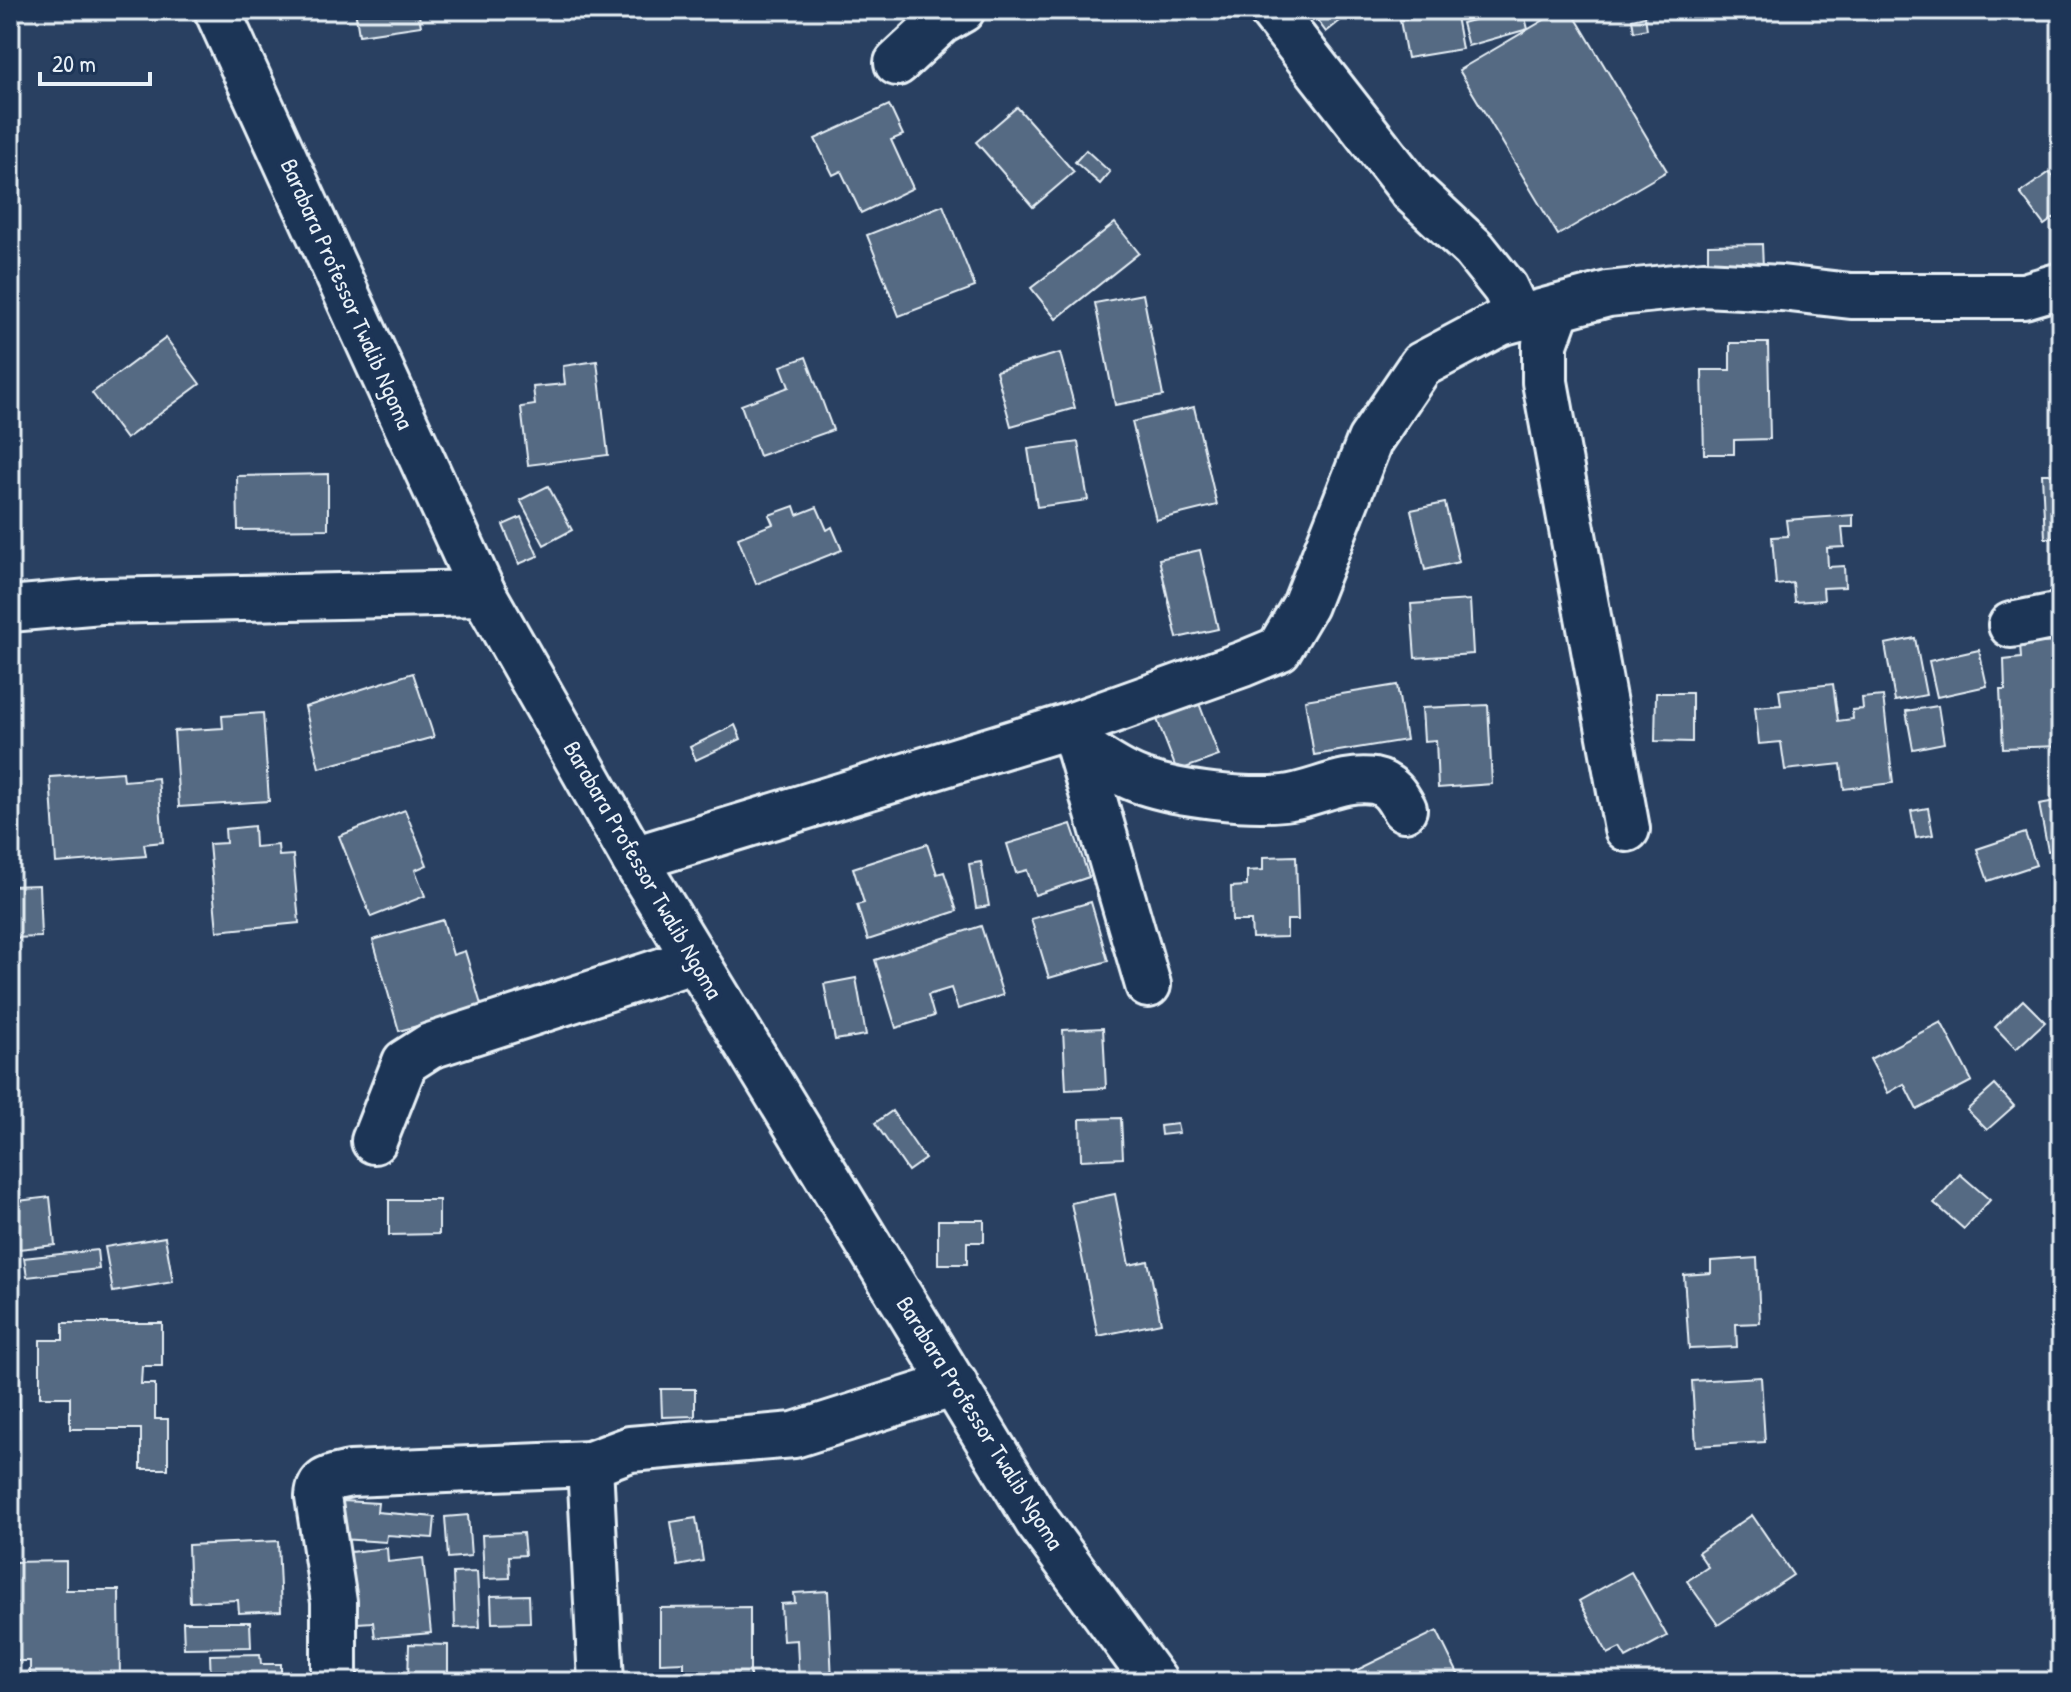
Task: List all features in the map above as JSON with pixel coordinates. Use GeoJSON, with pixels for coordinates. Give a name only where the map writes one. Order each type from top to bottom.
{"type":"FeatureCollection","features":[{"type":"Feature","properties":{"kind":"street","name":"Barabara Professor Twalib Ngoma"},"geometry":{"type":"LineString","coordinates":[[217,10],[483,593],[634,859],[1037,1521],[1155,1682]]}},
{"type":"Feature","properties":{"kind":"street"},"geometry":{"type":"LineString","coordinates":[[897,63],[941,22],[962,10]]}},
{"type":"Feature","properties":{"kind":"street"},"geometry":{"type":"LineString","coordinates":[[1271,10],[1413,192],[1474,249],[1505,288],[1539,313],[1545,344],[1545,382],[1627,829]]}},
{"type":"Feature","properties":{"kind":"street"},"geometry":{"type":"LineString","coordinates":[[634,859],[1075,736],[1279,649],[1305,605],[1370,440],[1421,365],[1500,323],[1608,294],[1703,284],[1851,296],[2024,296],[2061,285]]}},
{"type":"Feature","properties":{"kind":"street"},"geometry":{"type":"LineString","coordinates":[[10,609],[101,601],[483,593]]}},
{"type":"Feature","properties":{"kind":"street"},"geometry":{"type":"LineString","coordinates":[[2011,625],[2061,615]]}},
{"type":"Feature","properties":{"kind":"street"},"geometry":{"type":"LineString","coordinates":[[1075,736],[1142,782],[1215,796],[1284,798],[1351,781],[1369,780],[1383,783],[1395,792],[1404,809]]}},
{"type":"Feature","properties":{"kind":"street"},"geometry":{"type":"LineString","coordinates":[[1075,736],[1148,985]]}},
{"type":"Feature","properties":{"kind":"street"},"geometry":{"type":"LineString","coordinates":[[374,1141],[405,1062],[430,1046],[695,960]]}},
{"type":"Feature","properties":{"kind":"street"},"geometry":{"type":"LineString","coordinates":[[334,1682],[334,1602],[318,1497],[318,1488],[325,1479],[350,1474],[590,1464],[630,1449],[794,1435],[955,1384]]}},
{"type":"Feature","properties":{"kind":"street"},"geometry":{"type":"LineString","coordinates":[[590,1464],[601,1682]]}},
{"type":"Feature","properties":{"kind":"building"},"geometry":{"type":"Polygon","coordinates":[[[355,10],[418,10],[421,26],[359,35],[355,10]]]}},
{"type":"Feature","properties":{"kind":"building"},"geometry":{"type":"Polygon","coordinates":[[[1321,10],[1327,10],[1330,14],[1341,10],[1346,16],[1326,32],[1314,16],[1321,10]]]}},
{"type":"Feature","properties":{"kind":"building"},"geometry":{"type":"Polygon","coordinates":[[[1509,10],[1523,10],[1528,29],[1468,46],[1462,23],[1509,10]]]}},
{"type":"Feature","properties":{"kind":"building"},"geometry":{"type":"Polygon","coordinates":[[[1561,10],[1571,10],[1667,171],[1558,235],[1459,70],[1561,10]]]}},
{"type":"Feature","properties":{"kind":"building"},"geometry":{"type":"Polygon","coordinates":[[[1455,11],[1462,49],[1407,58],[1400,20],[1455,11]]]}},
{"type":"Feature","properties":{"kind":"building"},"geometry":{"type":"Polygon","coordinates":[[[1645,16],[1647,29],[1634,32],[1632,19],[1645,16]]]}},
{"type":"Feature","properties":{"kind":"building"},"geometry":{"type":"Polygon","coordinates":[[[889,105],[903,135],[891,140],[913,188],[861,213],[841,171],[833,175],[815,139],[889,105]]]}},
{"type":"Feature","properties":{"kind":"building"},"geometry":{"type":"Polygon","coordinates":[[[1017,107],[1074,172],[1033,207],[976,142],[1017,107]]]}},
{"type":"Feature","properties":{"kind":"building"},"geometry":{"type":"Polygon","coordinates":[[[1086,150],[1110,172],[1100,184],[1075,162],[1086,150]]]}},
{"type":"Feature","properties":{"kind":"building"},"geometry":{"type":"Polygon","coordinates":[[[2050,172],[2061,187],[2061,213],[2044,225],[2020,193],[2050,172]]]}},
{"type":"Feature","properties":{"kind":"building"},"geometry":{"type":"Polygon","coordinates":[[[943,205],[975,287],[899,316],[867,235],[943,205]]]}},
{"type":"Feature","properties":{"kind":"building"},"geometry":{"type":"Polygon","coordinates":[[[1115,223],[1139,253],[1056,319],[1031,288],[1115,223]]]}},
{"type":"Feature","properties":{"kind":"building"},"geometry":{"type":"Polygon","coordinates":[[[1762,244],[1763,268],[1708,270],[1708,245],[1762,244]]]}},
{"type":"Feature","properties":{"kind":"building"},"geometry":{"type":"Polygon","coordinates":[[[1143,294],[1163,396],[1115,405],[1095,303],[1143,294]]]}},
{"type":"Feature","properties":{"kind":"building"},"geometry":{"type":"Polygon","coordinates":[[[166,338],[200,384],[126,439],[92,393],[166,338]]]}},
{"type":"Feature","properties":{"kind":"building"},"geometry":{"type":"Polygon","coordinates":[[[1730,343],[1768,343],[1770,439],[1734,440],[1734,454],[1704,454],[1702,370],[1730,370],[1730,343]]]}},
{"type":"Feature","properties":{"kind":"building"},"geometry":{"type":"Polygon","coordinates":[[[1060,353],[1075,408],[1011,426],[996,371],[1060,353]]]}},
{"type":"Feature","properties":{"kind":"building"},"geometry":{"type":"Polygon","coordinates":[[[806,357],[833,430],[759,456],[741,405],[789,387],[781,366],[806,357]]]}},
{"type":"Feature","properties":{"kind":"building"},"geometry":{"type":"Polygon","coordinates":[[[597,361],[608,455],[528,465],[521,407],[535,405],[533,387],[565,384],[563,366],[597,361]]]}},
{"type":"Feature","properties":{"kind":"building"},"geometry":{"type":"Polygon","coordinates":[[[1194,407],[1217,505],[1156,520],[1132,422],[1194,407]]]}},
{"type":"Feature","properties":{"kind":"building"},"geometry":{"type":"Polygon","coordinates":[[[1078,442],[1088,500],[1037,507],[1028,449],[1078,442]]]}},
{"type":"Feature","properties":{"kind":"building"},"geometry":{"type":"Polygon","coordinates":[[[328,474],[328,529],[238,530],[237,476],[328,474]]]}},
{"type":"Feature","properties":{"kind":"building"},"geometry":{"type":"Polygon","coordinates":[[[2042,474],[2061,474],[2061,538],[2045,538],[2042,474]]]}},
{"type":"Feature","properties":{"kind":"building"},"geometry":{"type":"Polygon","coordinates":[[[548,486],[572,530],[544,545],[520,500],[548,486]]]}},
{"type":"Feature","properties":{"kind":"building"},"geometry":{"type":"Polygon","coordinates":[[[1445,503],[1459,562],[1425,570],[1411,510],[1445,503]]]}},
{"type":"Feature","properties":{"kind":"building"},"geometry":{"type":"Polygon","coordinates":[[[794,506],[797,515],[817,507],[827,530],[832,527],[842,550],[756,584],[738,538],[773,524],[769,515],[794,506]]]}},
{"type":"Feature","properties":{"kind":"building"},"geometry":{"type":"Polygon","coordinates":[[[1853,515],[1853,527],[1842,527],[1844,547],[1827,548],[1828,567],[1844,566],[1845,587],[1823,588],[1824,600],[1795,602],[1793,583],[1776,585],[1772,537],[1788,536],[1786,520],[1853,515]]]}},
{"type":"Feature","properties":{"kind":"building"},"geometry":{"type":"Polygon","coordinates":[[[521,517],[538,556],[519,564],[503,525],[521,517]]]}},
{"type":"Feature","properties":{"kind":"building"},"geometry":{"type":"Polygon","coordinates":[[[1200,550],[1218,629],[1177,638],[1159,559],[1200,550]]]}},
{"type":"Feature","properties":{"kind":"building"},"geometry":{"type":"Polygon","coordinates":[[[1470,600],[1473,654],[1415,658],[1411,604],[1470,600]]]}},
{"type":"Feature","properties":{"kind":"building"},"geometry":{"type":"Polygon","coordinates":[[[1915,638],[1926,695],[1895,701],[1885,644],[1915,638]]]}},
{"type":"Feature","properties":{"kind":"building"},"geometry":{"type":"Polygon","coordinates":[[[2061,642],[2061,746],[2003,748],[2000,690],[2005,690],[2004,660],[2021,658],[2020,644],[2061,642]]]}},
{"type":"Feature","properties":{"kind":"building"},"geometry":{"type":"Polygon","coordinates":[[[1979,650],[1987,686],[1937,697],[1929,661],[1979,650]]]}},
{"type":"Feature","properties":{"kind":"building"},"geometry":{"type":"Polygon","coordinates":[[[413,673],[434,737],[319,768],[305,707],[413,673]]]}},
{"type":"Feature","properties":{"kind":"building"},"geometry":{"type":"Polygon","coordinates":[[[1833,684],[1838,721],[1853,719],[1852,710],[1863,709],[1862,698],[1883,696],[1893,783],[1844,789],[1841,764],[1785,770],[1781,742],[1759,744],[1755,707],[1781,705],[1779,690],[1833,684]]]}},
{"type":"Feature","properties":{"kind":"building"},"geometry":{"type":"Polygon","coordinates":[[[1192,685],[1219,756],[1177,771],[1150,701],[1192,685]]]}},
{"type":"Feature","properties":{"kind":"building"},"geometry":{"type":"Polygon","coordinates":[[[1397,685],[1406,740],[1314,755],[1305,700],[1397,685]]]}},
{"type":"Feature","properties":{"kind":"building"},"geometry":{"type":"Polygon","coordinates":[[[1656,693],[1692,693],[1692,742],[1655,741],[1656,693]]]}},
{"type":"Feature","properties":{"kind":"building"},"geometry":{"type":"Polygon","coordinates":[[[1488,705],[1492,784],[1438,788],[1436,740],[1424,741],[1422,708],[1488,705]]]}},
{"type":"Feature","properties":{"kind":"building"},"geometry":{"type":"Polygon","coordinates":[[[1938,706],[1944,743],[1913,749],[1906,711],[1938,706]]]}},
{"type":"Feature","properties":{"kind":"building"},"geometry":{"type":"Polygon","coordinates":[[[263,713],[269,801],[179,807],[174,731],[223,728],[222,716],[263,713]]]}},
{"type":"Feature","properties":{"kind":"building"},"geometry":{"type":"Polygon","coordinates":[[[735,725],[741,739],[696,760],[690,747],[735,725]]]}},
{"type":"Feature","properties":{"kind":"building"},"geometry":{"type":"Polygon","coordinates":[[[123,772],[124,781],[158,778],[163,842],[144,844],[146,856],[56,863],[50,777],[123,772]]]}},
{"type":"Feature","properties":{"kind":"building"},"geometry":{"type":"Polygon","coordinates":[[[2061,800],[2061,868],[2058,850],[2048,851],[2039,804],[2061,800]]]}},
{"type":"Feature","properties":{"kind":"building"},"geometry":{"type":"Polygon","coordinates":[[[1928,808],[1933,835],[1916,838],[1911,811],[1928,808]]]}},
{"type":"Feature","properties":{"kind":"building"},"geometry":{"type":"Polygon","coordinates":[[[405,810],[427,865],[415,870],[425,896],[371,917],[339,836],[405,810]]]}},
{"type":"Feature","properties":{"kind":"building"},"geometry":{"type":"Polygon","coordinates":[[[1071,824],[1089,877],[1035,895],[1027,870],[1016,873],[1007,844],[1071,824]]]}},
{"type":"Feature","properties":{"kind":"building"},"geometry":{"type":"Polygon","coordinates":[[[254,826],[255,847],[278,845],[279,856],[293,855],[299,923],[217,931],[209,844],[226,843],[225,829],[254,826]]]}},
{"type":"Feature","properties":{"kind":"building"},"geometry":{"type":"Polygon","coordinates":[[[2025,833],[2036,865],[1988,881],[1977,849],[2025,833]]]}},
{"type":"Feature","properties":{"kind":"building"},"geometry":{"type":"Polygon","coordinates":[[[927,844],[937,874],[944,872],[957,911],[868,940],[857,905],[864,903],[853,868],[927,844]]]}},
{"type":"Feature","properties":{"kind":"building"},"geometry":{"type":"Polygon","coordinates":[[[1296,856],[1298,920],[1287,920],[1287,937],[1252,938],[1251,921],[1232,921],[1231,887],[1247,886],[1247,871],[1263,870],[1263,857],[1296,856]]]}},
{"type":"Feature","properties":{"kind":"building"},"geometry":{"type":"Polygon","coordinates":[[[981,862],[989,906],[976,908],[969,864],[981,862]]]}},
{"type":"Feature","properties":{"kind":"building"},"geometry":{"type":"Polygon","coordinates":[[[39,885],[41,937],[10,938],[10,886],[39,885]]]}},
{"type":"Feature","properties":{"kind":"building"},"geometry":{"type":"Polygon","coordinates":[[[1091,902],[1108,961],[1049,978],[1031,919],[1091,902]]]}},
{"type":"Feature","properties":{"kind":"building"},"geometry":{"type":"Polygon","coordinates":[[[443,920],[453,955],[465,951],[482,1008],[399,1031],[373,940],[443,920]]]}},
{"type":"Feature","properties":{"kind":"building"},"geometry":{"type":"Polygon","coordinates":[[[981,926],[1003,995],[958,1009],[951,988],[928,995],[934,1016],[896,1028],[875,960],[981,926]]]}},
{"type":"Feature","properties":{"kind":"building"},"geometry":{"type":"Polygon","coordinates":[[[856,978],[866,1035],[835,1040],[824,984],[856,978]]]}},
{"type":"Feature","properties":{"kind":"building"},"geometry":{"type":"Polygon","coordinates":[[[2023,1000],[2045,1022],[2016,1049],[1995,1027],[2023,1000]]]}},
{"type":"Feature","properties":{"kind":"building"},"geometry":{"type":"Polygon","coordinates":[[[1941,1022],[1972,1081],[1917,1110],[1904,1084],[1888,1093],[1870,1059],[1941,1022]]]}},
{"type":"Feature","properties":{"kind":"building"},"geometry":{"type":"Polygon","coordinates":[[[1103,1028],[1106,1088],[1066,1090],[1063,1030],[1103,1028]]]}},
{"type":"Feature","properties":{"kind":"building"},"geometry":{"type":"Polygon","coordinates":[[[1995,1085],[2014,1106],[1987,1130],[1967,1110],[1995,1085]]]}},
{"type":"Feature","properties":{"kind":"building"},"geometry":{"type":"Polygon","coordinates":[[[892,1111],[925,1159],[908,1171],[875,1123],[892,1111]]]}},
{"type":"Feature","properties":{"kind":"building"},"geometry":{"type":"Polygon","coordinates":[[[1121,1118],[1123,1158],[1081,1160],[1080,1119],[1121,1118]]]}},
{"type":"Feature","properties":{"kind":"building"},"geometry":{"type":"Polygon","coordinates":[[[1177,1124],[1179,1133],[1161,1135],[1160,1126],[1177,1124]]]}},
{"type":"Feature","properties":{"kind":"building"},"geometry":{"type":"Polygon","coordinates":[[[1960,1174],[1990,1200],[1964,1229],[1934,1203],[1960,1174]]]}},
{"type":"Feature","properties":{"kind":"building"},"geometry":{"type":"Polygon","coordinates":[[[1115,1194],[1129,1265],[1148,1261],[1161,1323],[1098,1336],[1071,1203],[1115,1194]]]}},
{"type":"Feature","properties":{"kind":"building"},"geometry":{"type":"Polygon","coordinates":[[[50,1197],[55,1245],[10,1250],[10,1202],[50,1197]]]}},
{"type":"Feature","properties":{"kind":"building"},"geometry":{"type":"Polygon","coordinates":[[[389,1200],[439,1200],[439,1234],[389,1235],[389,1200]]]}},
{"type":"Feature","properties":{"kind":"building"},"geometry":{"type":"Polygon","coordinates":[[[938,1220],[984,1220],[984,1242],[967,1242],[967,1264],[938,1264],[938,1220]]]}},
{"type":"Feature","properties":{"kind":"building"},"geometry":{"type":"Polygon","coordinates":[[[165,1237],[173,1282],[113,1292],[105,1247],[165,1237]]]}},
{"type":"Feature","properties":{"kind":"building"},"geometry":{"type":"Polygon","coordinates":[[[97,1250],[99,1269],[27,1277],[24,1258],[97,1250]]]}},
{"type":"Feature","properties":{"kind":"building"},"geometry":{"type":"Polygon","coordinates":[[[1757,1258],[1760,1323],[1736,1324],[1737,1347],[1689,1349],[1684,1275],[1711,1273],[1711,1261],[1757,1258]]]}},
{"type":"Feature","properties":{"kind":"building"},"geometry":{"type":"Polygon","coordinates":[[[63,1323],[162,1323],[162,1366],[142,1366],[141,1384],[155,1384],[155,1419],[168,1419],[168,1469],[141,1469],[141,1429],[70,1429],[70,1397],[40,1397],[40,1340],[63,1340],[63,1323]]]}},
{"type":"Feature","properties":{"kind":"building"},"geometry":{"type":"Polygon","coordinates":[[[10,1333],[19,1333],[19,1427],[10,1427],[10,1333]]]}},
{"type":"Feature","properties":{"kind":"building"},"geometry":{"type":"Polygon","coordinates":[[[1761,1377],[1765,1442],[1696,1446],[1692,1381],[1761,1377]]]}},
{"type":"Feature","properties":{"kind":"building"},"geometry":{"type":"Polygon","coordinates":[[[661,1389],[695,1389],[695,1416],[662,1417],[661,1389]]]}},
{"type":"Feature","properties":{"kind":"building"},"geometry":{"type":"Polygon","coordinates":[[[343,1501],[378,1503],[377,1512],[435,1517],[433,1538],[387,1535],[386,1542],[341,1539],[343,1501]]]}},
{"type":"Feature","properties":{"kind":"building"},"geometry":{"type":"Polygon","coordinates":[[[468,1515],[471,1556],[448,1558],[445,1517],[468,1515]]]}},
{"type":"Feature","properties":{"kind":"building"},"geometry":{"type":"Polygon","coordinates":[[[1752,1515],[1793,1575],[1718,1625],[1687,1581],[1708,1567],[1698,1552],[1752,1515]]]}},
{"type":"Feature","properties":{"kind":"building"},"geometry":{"type":"Polygon","coordinates":[[[696,1518],[703,1561],[678,1566],[671,1522],[696,1518]]]}},
{"type":"Feature","properties":{"kind":"building"},"geometry":{"type":"Polygon","coordinates":[[[523,1533],[525,1555],[509,1556],[510,1578],[484,1579],[482,1535],[523,1533]]]}},
{"type":"Feature","properties":{"kind":"building"},"geometry":{"type":"Polygon","coordinates":[[[278,1541],[281,1611],[239,1613],[238,1600],[190,1602],[188,1545],[278,1541]]]}},
{"type":"Feature","properties":{"kind":"building"},"geometry":{"type":"Polygon","coordinates":[[[387,1548],[388,1562],[423,1558],[431,1633],[375,1638],[373,1622],[357,1623],[350,1552],[387,1548]]]}},
{"type":"Feature","properties":{"kind":"building"},"geometry":{"type":"Polygon","coordinates":[[[66,1561],[66,1590],[119,1590],[120,1682],[30,1682],[30,1661],[10,1661],[10,1562],[66,1561]]]}},
{"type":"Feature","properties":{"kind":"building"},"geometry":{"type":"Polygon","coordinates":[[[477,1572],[480,1627],[455,1628],[453,1573],[477,1572]]]}},
{"type":"Feature","properties":{"kind":"building"},"geometry":{"type":"Polygon","coordinates":[[[1631,1572],[1667,1636],[1626,1658],[1620,1648],[1608,1654],[1579,1601],[1631,1572]]]}},
{"type":"Feature","properties":{"kind":"building"},"geometry":{"type":"Polygon","coordinates":[[[828,1591],[832,1682],[799,1682],[797,1640],[783,1641],[781,1604],[795,1603],[794,1593],[828,1591]]]}},
{"type":"Feature","properties":{"kind":"building"},"geometry":{"type":"Polygon","coordinates":[[[529,1595],[530,1622],[492,1623],[491,1596],[529,1595]]]}},
{"type":"Feature","properties":{"kind":"building"},"geometry":{"type":"Polygon","coordinates":[[[750,1607],[750,1680],[684,1681],[684,1662],[660,1663],[660,1608],[750,1607]]]}},
{"type":"Feature","properties":{"kind":"building"},"geometry":{"type":"Polygon","coordinates":[[[183,1622],[250,1622],[251,1647],[184,1648],[183,1622]]]}},
{"type":"Feature","properties":{"kind":"building"},"geometry":{"type":"Polygon","coordinates":[[[1437,1631],[1462,1682],[1361,1682],[1355,1671],[1437,1631]]]}},
{"type":"Feature","properties":{"kind":"building"},"geometry":{"type":"Polygon","coordinates":[[[409,1644],[448,1645],[448,1682],[408,1682],[409,1644]]]}},
{"type":"Feature","properties":{"kind":"building"},"geometry":{"type":"Polygon","coordinates":[[[260,1654],[261,1664],[281,1664],[281,1682],[211,1682],[210,1655],[260,1654]]]}},
{"type":"Feature","properties":{"kind":"building"},"geometry":{"type":"Polygon","coordinates":[[[1787,1673],[1788,1682],[1734,1682],[1734,1677],[1787,1673]]]}}]}
